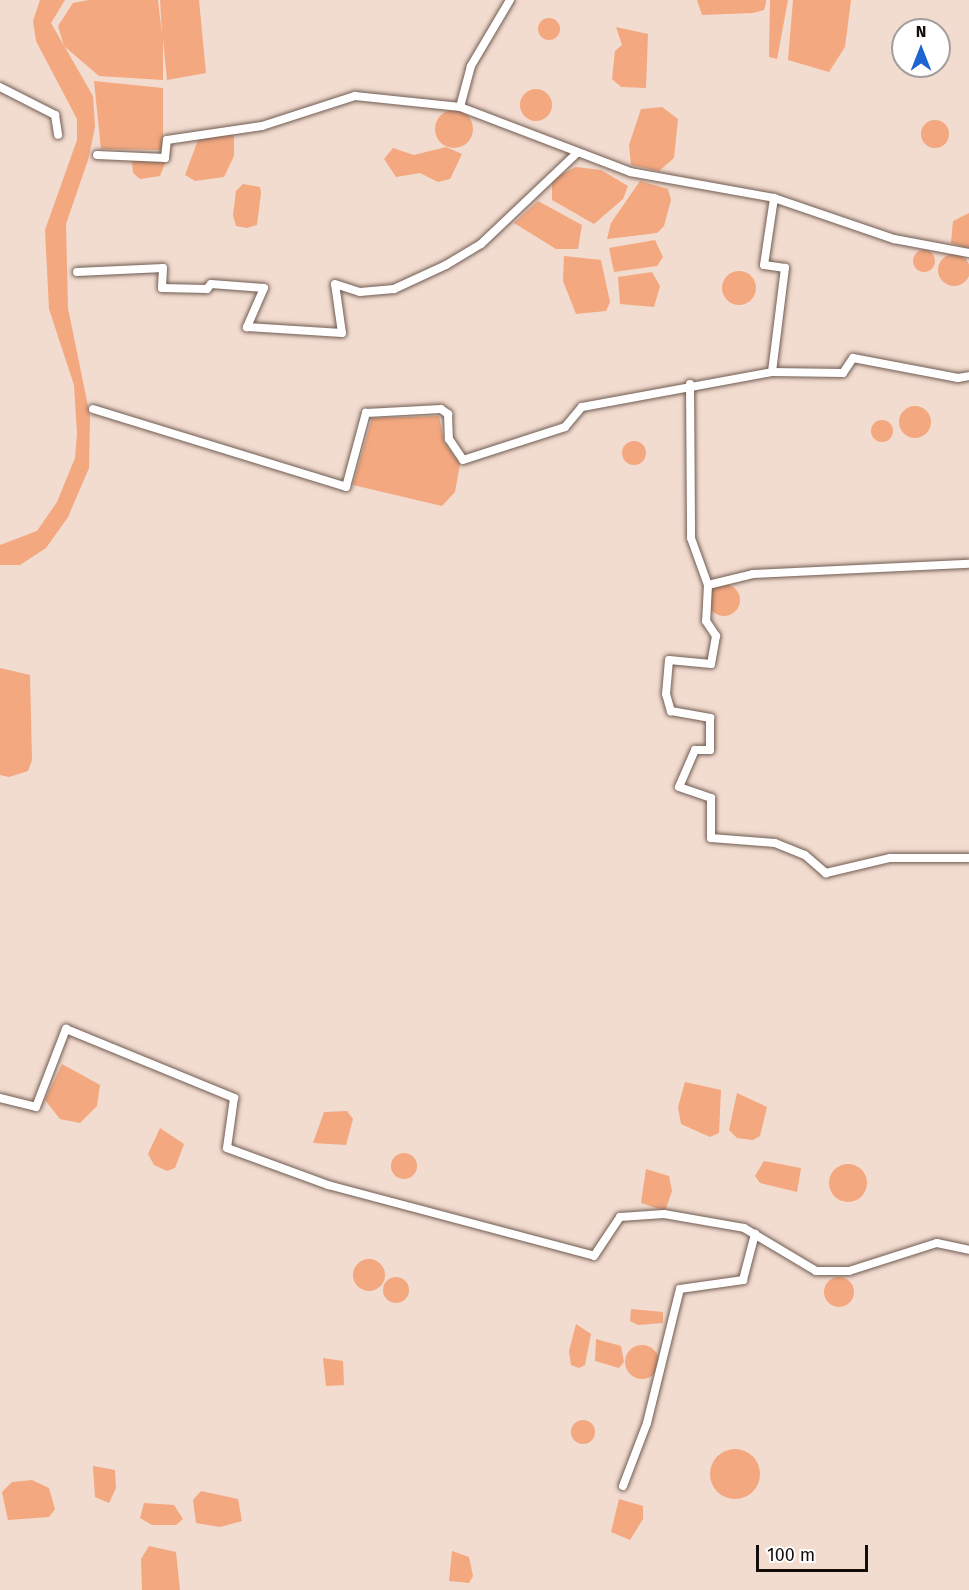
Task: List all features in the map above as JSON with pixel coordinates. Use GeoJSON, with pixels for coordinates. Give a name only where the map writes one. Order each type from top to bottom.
{"type":"FeatureCollection","features":[{"type":"Feature","properties":{"kind":"street"},"geometry":{"type":"LineString","coordinates":[[460,106],[471,66],[510,0]]}},
{"type":"Feature","properties":{"kind":"street"},"geometry":{"type":"LineString","coordinates":[[0,87],[55,115],[58,135]]}},
{"type":"Feature","properties":{"kind":"street"},"geometry":{"type":"LineString","coordinates":[[97,156],[165,158],[167,140],[262,126],[355,96],[460,106],[576,154],[630,172],[774,198],[894,239],[969,253]]}},
{"type":"Feature","properties":{"kind":"street"},"geometry":{"type":"LineString","coordinates":[[77,272],[163,268],[162,288],[207,289],[211,284],[264,288],[247,327],[342,333],[335,284],[360,292],[394,289],[447,265],[481,244],[576,154]]}},
{"type":"Feature","properties":{"kind":"street"},"geometry":{"type":"LineString","coordinates":[[772,372],[785,268],[764,265],[774,198]]}},
{"type":"Feature","properties":{"kind":"street"},"geometry":{"type":"LineString","coordinates":[[93,409],[346,487],[366,413],[441,409],[448,414],[449,439],[463,460],[565,427],[582,407],[690,384],[772,372],[843,373],[853,358],[957,378],[969,376]]}},
{"type":"Feature","properties":{"kind":"street"},"geometry":{"type":"LineString","coordinates":[[690,384],[691,538],[708,585],[706,621],[716,636],[711,664],[669,660],[666,694],[671,711],[710,718],[710,750],[695,750],[679,787],[711,798],[711,838],[775,843],[805,855],[826,873],[890,858],[969,858]]}},
{"type":"Feature","properties":{"kind":"street"},"geometry":{"type":"LineString","coordinates":[[708,585],[753,574],[969,564]]}},
{"type":"Feature","properties":{"kind":"street"},"geometry":{"type":"LineString","coordinates":[[0,1098],[36,1107],[66,1029],[234,1098],[227,1148],[328,1185],[594,1256],[620,1217],[664,1214],[722,1221],[754,1234],[816,1271],[858,1269],[937,1243],[969,1250]]}},
{"type":"Feature","properties":{"kind":"street"},"geometry":{"type":"LineString","coordinates":[[623,1486],[647,1423],[680,1289],[743,1280],[754,1234]]}},
{"type":"Feature","properties":{"kind":"shaded area"},"geometry":{"type":"Polygon","coordinates":[[[40,0],[65,0],[51,23],[93,96],[95,127],[88,160],[66,224],[68,308],[90,416],[89,468],[68,517],[46,548],[20,565],[0,565],[0,545],[37,531],[57,502],[75,458],[77,434],[74,385],[49,309],[45,230],[77,140],[77,119],[36,41],[33,21],[40,0]]]}},
{"type":"Feature","properties":{"kind":"shaded area"},"geometry":{"type":"Polygon","coordinates":[[[89,0],[158,0],[162,35],[160,0],[199,0],[206,73],[167,80],[163,39],[163,80],[99,76],[64,46],[58,26],[73,3],[89,0]]]}},
{"type":"Feature","properties":{"kind":"shaded area"},"geometry":{"type":"Polygon","coordinates":[[[697,0],[766,0],[766,3],[764,10],[753,13],[702,15],[697,0]]]}},
{"type":"Feature","properties":{"kind":"shaded area"},"geometry":{"type":"Polygon","coordinates":[[[770,0],[788,0],[777,59],[769,57],[770,0]]]}},
{"type":"Feature","properties":{"kind":"shaded area"},"geometry":{"type":"Polygon","coordinates":[[[793,0],[851,0],[845,47],[829,72],[788,60],[793,0]]]}},
{"type":"Feature","properties":{"kind":"shaded area"},"geometry":{"type":"Polygon","coordinates":[[[549,18],[557,21],[560,29],[557,37],[549,40],[541,37],[538,29],[541,21],[549,18]]]}},
{"type":"Feature","properties":{"kind":"shaded area"},"geometry":{"type":"Polygon","coordinates":[[[616,27],[648,34],[646,88],[621,87],[612,79],[615,51],[622,45],[616,27]]]}},
{"type":"Feature","properties":{"kind":"shaded area"},"geometry":{"type":"Polygon","coordinates":[[[94,81],[163,88],[163,150],[101,149],[94,81]]]}},
{"type":"Feature","properties":{"kind":"shaded area"},"geometry":{"type":"Polygon","coordinates":[[[536,89],[548,93],[552,105],[548,117],[536,121],[524,117],[520,105],[524,93],[536,89]]]}},
{"type":"Feature","properties":{"kind":"shaded area"},"geometry":{"type":"Polygon","coordinates":[[[662,107],[678,119],[674,158],[659,171],[631,165],[629,145],[641,109],[662,107]]]}},
{"type":"Feature","properties":{"kind":"shaded area"},"geometry":{"type":"Polygon","coordinates":[[[454,110],[468,115],[473,129],[468,143],[454,148],[440,143],[435,129],[440,115],[454,110]]]}},
{"type":"Feature","properties":{"kind":"shaded area"},"geometry":{"type":"Polygon","coordinates":[[[935,120],[945,124],[949,134],[945,144],[935,148],[925,144],[921,134],[925,124],[935,120]]]}},
{"type":"Feature","properties":{"kind":"shaded area"},"geometry":{"type":"Polygon","coordinates":[[[227,133],[234,136],[234,156],[224,177],[195,181],[185,175],[198,140],[227,133]]]}},
{"type":"Feature","properties":{"kind":"shaded area"},"geometry":{"type":"Polygon","coordinates":[[[446,147],[462,154],[450,179],[438,182],[420,173],[396,177],[384,159],[393,148],[414,155],[446,147]]]}},
{"type":"Feature","properties":{"kind":"shaded area"},"geometry":{"type":"Polygon","coordinates":[[[160,160],[165,163],[160,176],[140,179],[133,173],[132,161],[160,160]]]}},
{"type":"Feature","properties":{"kind":"shaded area"},"geometry":{"type":"Polygon","coordinates":[[[576,167],[601,170],[628,186],[623,199],[594,224],[552,200],[552,179],[576,167]]]}},
{"type":"Feature","properties":{"kind":"shaded area"},"geometry":{"type":"Polygon","coordinates":[[[640,181],[668,189],[671,200],[664,226],[657,233],[607,239],[611,223],[640,181]]]}},
{"type":"Feature","properties":{"kind":"shaded area"},"geometry":{"type":"Polygon","coordinates":[[[243,184],[260,187],[261,193],[257,225],[247,228],[236,226],[233,215],[236,191],[243,184]]]}},
{"type":"Feature","properties":{"kind":"shaded area"},"geometry":{"type":"Polygon","coordinates":[[[538,201],[582,225],[578,249],[556,249],[514,223],[538,201]]]}},
{"type":"Feature","properties":{"kind":"shaded area"},"geometry":{"type":"Polygon","coordinates":[[[969,213],[969,248],[951,243],[953,221],[969,213]]]}},
{"type":"Feature","properties":{"kind":"shaded area"},"geometry":{"type":"Polygon","coordinates":[[[655,240],[663,257],[657,266],[614,272],[609,248],[655,240]]]}},
{"type":"Feature","properties":{"kind":"shaded area"},"geometry":{"type":"Polygon","coordinates":[[[924,250],[932,253],[935,261],[932,269],[924,272],[916,269],[913,261],[916,253],[924,250]]]}},
{"type":"Feature","properties":{"kind":"shaded area"},"geometry":{"type":"Polygon","coordinates":[[[954,254],[965,259],[970,270],[965,281],[954,286],[943,281],[938,270],[943,259],[954,254]]]}},
{"type":"Feature","properties":{"kind":"shaded area"},"geometry":{"type":"Polygon","coordinates":[[[564,256],[601,260],[610,302],[606,311],[576,314],[563,281],[564,256]]]}},
{"type":"Feature","properties":{"kind":"shaded area"},"geometry":{"type":"Polygon","coordinates":[[[739,271],[751,276],[756,288],[751,300],[739,305],[727,300],[722,288],[727,276],[739,271]]]}},
{"type":"Feature","properties":{"kind":"shaded area"},"geometry":{"type":"Polygon","coordinates":[[[652,272],[660,286],[654,307],[620,304],[618,277],[652,272]]]}},
{"type":"Feature","properties":{"kind":"shaded area"},"geometry":{"type":"Polygon","coordinates":[[[915,406],[926,411],[931,422],[926,433],[915,438],[904,433],[899,422],[904,411],[915,406]]]}},
{"type":"Feature","properties":{"kind":"shaded area"},"geometry":{"type":"Polygon","coordinates":[[[439,416],[444,442],[460,464],[455,492],[442,506],[353,485],[372,418],[439,416]]]}},
{"type":"Feature","properties":{"kind":"shaded area"},"geometry":{"type":"Polygon","coordinates":[[[878,420],[886,420],[893,427],[893,435],[886,442],[878,442],[871,435],[871,427],[878,420]]]}},
{"type":"Feature","properties":{"kind":"shaded area"},"geometry":{"type":"Polygon","coordinates":[[[634,441],[642,445],[646,453],[642,461],[634,465],[626,461],[622,453],[626,445],[634,441]]]}},
{"type":"Feature","properties":{"kind":"shaded area"},"geometry":{"type":"Polygon","coordinates":[[[724,584],[735,589],[740,600],[735,611],[724,616],[713,611],[708,600],[713,589],[724,584]]]}},
{"type":"Feature","properties":{"kind":"shaded area"},"geometry":{"type":"Polygon","coordinates":[[[0,668],[30,675],[32,760],[28,771],[9,777],[0,775],[0,668]]]}},
{"type":"Feature","properties":{"kind":"shaded area"},"geometry":{"type":"Polygon","coordinates":[[[62,1064],[100,1085],[97,1106],[80,1123],[60,1119],[45,1100],[62,1064]]]}},
{"type":"Feature","properties":{"kind":"shaded area"},"geometry":{"type":"Polygon","coordinates":[[[685,1082],[721,1090],[719,1133],[710,1137],[681,1124],[678,1107],[685,1082]]]}},
{"type":"Feature","properties":{"kind":"shaded area"},"geometry":{"type":"Polygon","coordinates":[[[737,1093],[767,1107],[760,1136],[753,1140],[737,1138],[729,1130],[737,1093]]]}},
{"type":"Feature","properties":{"kind":"shaded area"},"geometry":{"type":"Polygon","coordinates":[[[347,1111],[353,1119],[346,1145],[313,1143],[324,1112],[347,1111]]]}},
{"type":"Feature","properties":{"kind":"shaded area"},"geometry":{"type":"Polygon","coordinates":[[[160,1128],[184,1144],[175,1168],[167,1171],[154,1165],[148,1154],[160,1128]]]}},
{"type":"Feature","properties":{"kind":"shaded area"},"geometry":{"type":"Polygon","coordinates":[[[404,1153],[413,1157],[417,1166],[413,1175],[404,1179],[395,1175],[391,1166],[395,1157],[404,1153]]]}},
{"type":"Feature","properties":{"kind":"shaded area"},"geometry":{"type":"Polygon","coordinates":[[[764,1161],[801,1168],[797,1192],[760,1183],[755,1176],[764,1161]]]}},
{"type":"Feature","properties":{"kind":"shaded area"},"geometry":{"type":"Polygon","coordinates":[[[848,1164],[861,1170],[867,1183],[861,1196],[848,1202],[835,1196],[829,1183],[835,1170],[848,1164]]]}},
{"type":"Feature","properties":{"kind":"shaded area"},"geometry":{"type":"Polygon","coordinates":[[[646,1169],[669,1176],[672,1191],[665,1211],[641,1203],[646,1169]]]}},
{"type":"Feature","properties":{"kind":"shaded area"},"geometry":{"type":"Polygon","coordinates":[[[369,1259],[380,1264],[385,1275],[380,1286],[369,1291],[358,1286],[353,1275],[358,1264],[369,1259]]]}},
{"type":"Feature","properties":{"kind":"shaded area"},"geometry":{"type":"Polygon","coordinates":[[[396,1277],[405,1281],[409,1290],[405,1299],[396,1303],[387,1299],[383,1290],[387,1281],[396,1277]]]}},
{"type":"Feature","properties":{"kind":"shaded area"},"geometry":{"type":"Polygon","coordinates":[[[839,1277],[850,1281],[854,1292],[850,1303],[839,1307],[828,1303],[824,1292],[828,1281],[839,1277]]]}},
{"type":"Feature","properties":{"kind":"shaded area"},"geometry":{"type":"Polygon","coordinates":[[[631,1309],[663,1312],[663,1323],[638,1325],[630,1321],[631,1309]]]}},
{"type":"Feature","properties":{"kind":"shaded area"},"geometry":{"type":"Polygon","coordinates":[[[576,1324],[591,1334],[585,1365],[579,1368],[571,1365],[569,1351],[576,1324]]]}},
{"type":"Feature","properties":{"kind":"shaded area"},"geometry":{"type":"Polygon","coordinates":[[[596,1339],[621,1346],[624,1362],[619,1368],[595,1361],[596,1339]]]}},
{"type":"Feature","properties":{"kind":"shaded area"},"geometry":{"type":"Polygon","coordinates":[[[642,1345],[654,1350],[659,1362],[654,1374],[642,1379],[630,1374],[625,1362],[630,1350],[642,1345]]]}},
{"type":"Feature","properties":{"kind":"shaded area"},"geometry":{"type":"Polygon","coordinates":[[[323,1358],[343,1361],[344,1385],[326,1386],[323,1358]]]}},
{"type":"Feature","properties":{"kind":"shaded area"},"geometry":{"type":"Polygon","coordinates":[[[583,1420],[592,1423],[595,1432],[592,1441],[583,1444],[574,1441],[571,1432],[574,1423],[583,1420]]]}},
{"type":"Feature","properties":{"kind":"shaded area"},"geometry":{"type":"Polygon","coordinates":[[[735,1449],[753,1456],[760,1474],[753,1492],[735,1499],[717,1492],[710,1474],[717,1456],[735,1449]]]}},
{"type":"Feature","properties":{"kind":"shaded area"},"geometry":{"type":"Polygon","coordinates":[[[93,1466],[115,1470],[116,1488],[109,1503],[95,1497],[93,1466]]]}},
{"type":"Feature","properties":{"kind":"shaded area"},"geometry":{"type":"Polygon","coordinates":[[[32,1480],[49,1488],[55,1509],[49,1517],[8,1520],[2,1492],[12,1482],[32,1480]]]}},
{"type":"Feature","properties":{"kind":"shaded area"},"geometry":{"type":"Polygon","coordinates":[[[201,1491],[238,1499],[242,1521],[220,1527],[196,1523],[193,1500],[201,1491]]]}},
{"type":"Feature","properties":{"kind":"shaded area"},"geometry":{"type":"Polygon","coordinates":[[[619,1499],[643,1506],[643,1519],[630,1540],[611,1532],[619,1499]]]}},
{"type":"Feature","properties":{"kind":"shaded area"},"geometry":{"type":"Polygon","coordinates":[[[144,1503],[174,1505],[183,1519],[176,1525],[152,1525],[140,1518],[144,1503]]]}},
{"type":"Feature","properties":{"kind":"shaded area"},"geometry":{"type":"Polygon","coordinates":[[[149,1546],[176,1552],[180,1590],[142,1590],[141,1559],[149,1546]]]}},
{"type":"Feature","properties":{"kind":"shaded area"},"geometry":{"type":"Polygon","coordinates":[[[452,1551],[469,1557],[473,1576],[469,1583],[449,1581],[452,1551]]]}}]}
